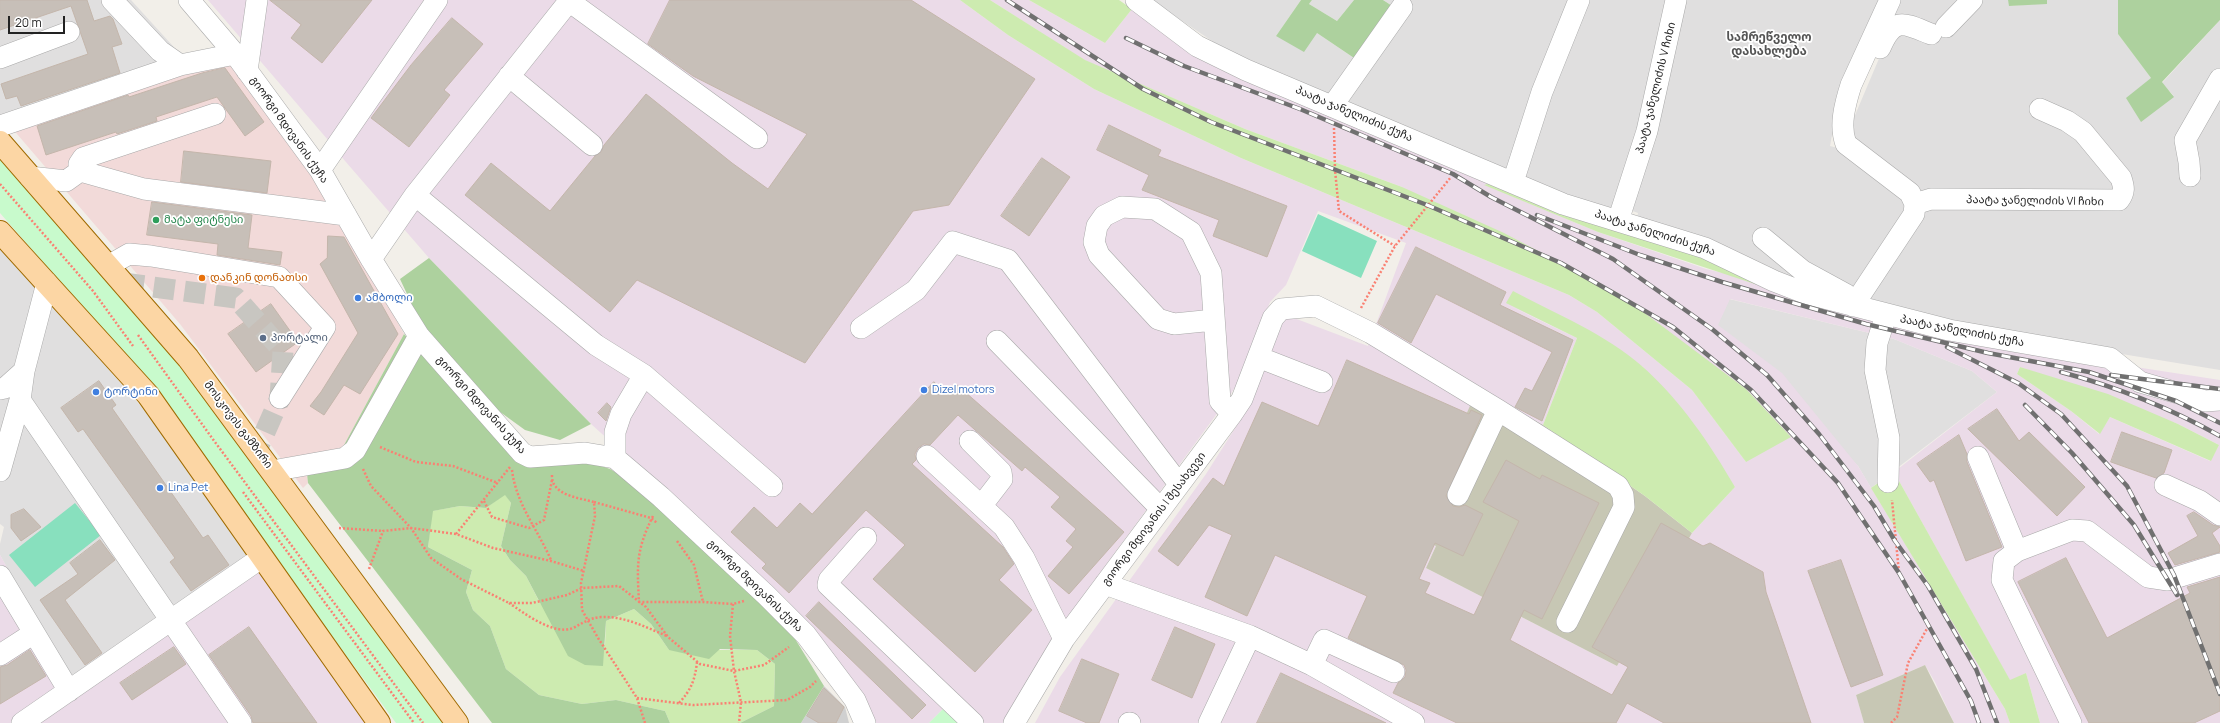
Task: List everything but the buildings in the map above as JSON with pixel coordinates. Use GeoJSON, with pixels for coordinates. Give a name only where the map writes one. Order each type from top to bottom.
{"type":"FeatureCollection","features":[{"type":"Feature","properties":{"kind":"main road","name":"მოსკოვის გამზირი"},"geometry":{"type":"LineString","coordinates":[[0,142],[188,358],[456,723]]}},
{"type":"Feature","properties":{"kind":"main road"},"geometry":{"type":"LineString","coordinates":[[0,232],[148,395],[261,558],[379,723]]}},
{"type":"Feature","properties":{"kind":"street"},"geometry":{"type":"LineString","coordinates":[[112,0],[160,51],[180,65]]}},
{"type":"Feature","properties":{"kind":"street","name":"გიორგი მდივანის ქუჩა"},"geometry":{"type":"LineString","coordinates":[[189,0],[235,54],[320,170],[371,259],[419,336],[522,453],[530,457],[586,453],[615,458],[661,497],[766,595],[806,635],[831,666],[855,700],[865,723]]}},
{"type":"Feature","properties":{"kind":"street"},"geometry":{"type":"LineString","coordinates":[[248,71],[257,0]]}},
{"type":"Feature","properties":{"kind":"street"},"geometry":{"type":"LineString","coordinates":[[320,170],[437,0]]}},
{"type":"Feature","properties":{"kind":"street"},"geometry":{"type":"LineString","coordinates":[[371,259],[415,195],[569,0],[757,138]]}},
{"type":"Feature","properties":{"kind":"street","name":"პაატა ჯანელიძის ქუჩა"},"geometry":{"type":"LineString","coordinates":[[1136,0],[1197,46],[1246,70],[1337,107],[1563,204],[1705,248],[1774,281],[1805,293],[1855,303],[1886,315],[1949,330],[2110,358],[2140,382],[2205,402],[2220,400]]}},
{"type":"Feature","properties":{"kind":"street"},"geometry":{"type":"LineString","coordinates":[[1513,182],[1542,92],[1579,0]]}},
{"type":"Feature","properties":{"kind":"street","name":"პაატა ჯანელიძის V ჩიხი"},"geometry":{"type":"LineString","coordinates":[[1618,221],[1647,131],[1676,0]]}},
{"type":"Feature","properties":{"kind":"street"},"geometry":{"type":"LineString","coordinates":[[1763,238],[1803,271],[1855,303],[1914,214],[1915,204],[1910,193],[1846,144],[1842,133],[1846,100],[1851,85],[1890,0]]}},
{"type":"Feature","properties":{"kind":"street"},"geometry":{"type":"LineString","coordinates":[[1843,125],[1849,122],[1887,33],[1894,25],[1905,24],[1938,30],[1972,0]]}},
{"type":"Feature","properties":{"kind":"street"},"geometry":{"type":"LineString","coordinates":[[1337,107],[1402,6]]}},
{"type":"Feature","properties":{"kind":"street"},"geometry":{"type":"LineString","coordinates":[[0,58],[69,32]]}},
{"type":"Feature","properties":{"kind":"street"},"geometry":{"type":"LineString","coordinates":[[0,126],[180,65],[235,54]]}},
{"type":"Feature","properties":{"kind":"street"},"geometry":{"type":"LineString","coordinates":[[509,76],[592,145]]}},
{"type":"Feature","properties":{"kind":"street"},"geometry":{"type":"LineString","coordinates":[[2190,176],[2185,140],[2220,79]]}},
{"type":"Feature","properties":{"kind":"street","name":"პაატა ჯანელიძის VI ჩიხი"},"geometry":{"type":"LineString","coordinates":[[1915,204],[1931,199],[2119,200],[2123,195],[2124,187],[2121,178],[2083,132],[2067,121],[2040,109]]}},
{"type":"Feature","properties":{"kind":"street"},"geometry":{"type":"LineString","coordinates":[[80,171],[79,164],[83,158],[215,114]]}},
{"type":"Feature","properties":{"kind":"street"},"geometry":{"type":"LineString","coordinates":[[30,177],[66,181],[80,171]]}},
{"type":"Feature","properties":{"kind":"street"},"geometry":{"type":"LineString","coordinates":[[80,171],[144,189],[346,215]]}},
{"type":"Feature","properties":{"kind":"street"},"geometry":{"type":"LineString","coordinates":[[415,195],[596,345],[644,375],[772,486]]}},
{"type":"Feature","properties":{"kind":"street"},"geometry":{"type":"LineString","coordinates":[[1214,320],[1174,324],[1158,319],[1099,255],[1094,242],[1097,226],[1104,216],[1122,207],[1155,209],[1191,232],[1211,273],[1220,401],[1232,414]]}},
{"type":"Feature","properties":{"kind":"street"},"geometry":{"type":"LineString","coordinates":[[861,328],[916,290],[953,242],[1008,260],[1179,484]]}},
{"type":"Feature","properties":{"kind":"street"},"geometry":{"type":"LineString","coordinates":[[108,266],[129,254],[279,277],[325,327],[280,398]]}},
{"type":"Feature","properties":{"kind":"street"},"geometry":{"type":"LineString","coordinates":[[0,471],[20,400],[24,371],[47,283]]}},
{"type":"Feature","properties":{"kind":"street","name":"გიორგი მდივანის I შესახვევი"},"geometry":{"type":"LineString","coordinates":[[1014,723],[1064,640],[1242,399],[1273,318],[1281,309],[1316,306],[1352,324]]}},
{"type":"Feature","properties":{"kind":"street"},"geometry":{"type":"LineString","coordinates":[[1886,315],[1877,343],[1875,370],[1889,438],[1888,482]]}},
{"type":"Feature","properties":{"kind":"street"},"geometry":{"type":"LineString","coordinates":[[1352,324],[1498,410],[1618,486],[1623,495],[1624,507],[1567,622]]}},
{"type":"Feature","properties":{"kind":"street"},"geometry":{"type":"LineString","coordinates":[[272,472],[345,458],[356,450],[419,336]]}},
{"type":"Feature","properties":{"kind":"street"},"geometry":{"type":"LineString","coordinates":[[997,341],[1161,509]]}},
{"type":"Feature","properties":{"kind":"street"},"geometry":{"type":"LineString","coordinates":[[1258,357],[1322,382]]}},
{"type":"Feature","properties":{"kind":"street"},"geometry":{"type":"LineString","coordinates":[[0,389],[5,388],[24,371]]}},
{"type":"Feature","properties":{"kind":"street"},"geometry":{"type":"LineString","coordinates":[[615,458],[615,432],[621,414],[644,375]]}},
{"type":"Feature","properties":{"kind":"street"},"geometry":{"type":"LineString","coordinates":[[20,400],[241,723]]}},
{"type":"Feature","properties":{"kind":"street"},"geometry":{"type":"LineString","coordinates":[[1458,495],[1498,410]]}},
{"type":"Feature","properties":{"kind":"street"},"geometry":{"type":"LineString","coordinates":[[970,441],[1001,472],[1002,475],[1002,479],[982,505]]}},
{"type":"Feature","properties":{"kind":"street"},"geometry":{"type":"LineString","coordinates":[[927,456],[982,505],[1004,527],[1016,544],[1064,640]]}},
{"type":"Feature","properties":{"kind":"street"},"geometry":{"type":"LineString","coordinates":[[1978,457],[2017,551]]}},
{"type":"Feature","properties":{"kind":"street"},"geometry":{"type":"LineString","coordinates":[[2166,485],[2200,501],[2220,515]]}},
{"type":"Feature","properties":{"kind":"street"},"geometry":{"type":"LineString","coordinates":[[2071,723],[2002,580],[2004,561],[2017,551],[2072,530],[2087,531],[2148,577],[2168,580],[2220,564]]}},
{"type":"Feature","properties":{"kind":"street"},"geometry":{"type":"LineString","coordinates":[[866,538],[829,580],[828,585],[973,723]]}},
{"type":"Feature","properties":{"kind":"street"},"geometry":{"type":"LineString","coordinates":[[22,723],[261,558]]}},
{"type":"Feature","properties":{"kind":"street"},"geometry":{"type":"LineString","coordinates":[[0,576],[69,691]]}},
{"type":"Feature","properties":{"kind":"street"},"geometry":{"type":"LineString","coordinates":[[1105,584],[1250,636],[1312,665],[1414,723]]}},
{"type":"Feature","properties":{"kind":"street"},"geometry":{"type":"LineString","coordinates":[[0,655],[34,634]]}},
{"type":"Feature","properties":{"kind":"street"},"geometry":{"type":"LineString","coordinates":[[1209,723],[1250,636]]}},
{"type":"Feature","properties":{"kind":"street"},"geometry":{"type":"LineString","coordinates":[[1312,665],[1324,640],[1394,672]]}},
{"type":"Feature","properties":{"kind":"path"},"geometry":{"type":"LineString","coordinates":[[1337,107],[1334,123],[1335,170],[1339,211],[1395,246]]}},
{"type":"Feature","properties":{"kind":"path"},"geometry":{"type":"LineString","coordinates":[[1352,324],[1395,246],[1453,174],[1471,164]]}},
{"type":"Feature","properties":{"kind":"path"},"geometry":{"type":"LineString","coordinates":[[137,333],[212,438],[423,723]]}},
{"type":"Feature","properties":{"kind":"path"},"geometry":{"type":"LineString","coordinates":[[498,483],[453,466],[416,462],[388,451],[362,438],[363,468],[371,486],[411,528],[431,558],[461,579],[509,603],[536,621],[557,628],[572,628],[587,618],[602,617],[626,619],[668,637]]}},
{"type":"Feature","properties":{"kind":"path"},"geometry":{"type":"LineString","coordinates":[[484,501],[492,517],[529,528],[544,520],[552,480],[554,456]]}},
{"type":"Feature","properties":{"kind":"path"},"geometry":{"type":"LineString","coordinates":[[456,534],[512,466],[517,495],[533,526],[543,540],[551,560]]}},
{"type":"Feature","properties":{"kind":"path"},"geometry":{"type":"LineString","coordinates":[[552,480],[561,493],[652,518],[662,528]]}},
{"type":"Feature","properties":{"kind":"path"},"geometry":{"type":"LineString","coordinates":[[1888,482],[1894,516],[1899,573],[1930,625],[1908,663],[1897,717],[1891,723]]}},
{"type":"Feature","properties":{"kind":"path"},"geometry":{"type":"LineString","coordinates":[[639,602],[637,569],[641,541],[661,497]]}},
{"type":"Feature","properties":{"kind":"path"},"geometry":{"type":"LineString","coordinates":[[594,502],[595,516],[584,571],[582,610],[637,698],[646,723]]}},
{"type":"Feature","properties":{"kind":"path"},"geometry":{"type":"LineString","coordinates":[[337,528],[383,531],[411,528],[456,534],[494,548],[551,560],[584,571]]}},
{"type":"Feature","properties":{"kind":"path"},"geometry":{"type":"LineString","coordinates":[[368,571],[383,531]]}},
{"type":"Feature","properties":{"kind":"path"},"geometry":{"type":"LineString","coordinates":[[673,537],[694,565],[703,602]]}},
{"type":"Feature","properties":{"kind":"path"},"geometry":{"type":"LineString","coordinates":[[509,603],[532,603],[567,595],[582,588],[619,586],[646,607],[668,637],[697,662],[734,671],[764,666],[806,635]]}},
{"type":"Feature","properties":{"kind":"path"},"geometry":{"type":"LineString","coordinates":[[639,602],[703,602],[733,604],[766,595]]}},
{"type":"Feature","properties":{"kind":"path"},"geometry":{"type":"LineString","coordinates":[[733,604],[730,636],[734,671],[741,702],[739,723]]}},
{"type":"Feature","properties":{"kind":"path"},"geometry":{"type":"LineString","coordinates":[[679,703],[690,691],[696,678],[697,662]]}},
{"type":"Feature","properties":{"kind":"path"},"geometry":{"type":"LineString","coordinates":[[637,698],[693,705],[787,700],[810,687],[831,666]]}},
{"type":"Feature","properties":{"kind":"shaded area"},"geometry":{"type":"Polygon","coordinates":[[[0,0],[131,0],[182,56],[0,116],[0,0]]]}},
{"type":"Feature","properties":{"kind":"shaded area"},"geometry":{"type":"Polygon","coordinates":[[[208,0],[424,0],[328,140],[208,0]]]}},
{"type":"Feature","properties":{"kind":"shaded area"},"geometry":{"type":"Polygon","coordinates":[[[446,0],[960,0],[1008,35],[1094,89],[1241,158],[1569,295],[1597,312],[1692,390],[1746,462],[1746,389],[1402,187],[1245,129],[1084,60],[990,0],[1029,0],[1105,43],[1132,9],[1291,100],[1457,171],[1491,183],[1485,185],[1598,232],[1706,269],[2129,366],[2220,380],[2220,723],[2040,723],[2026,673],[2010,681],[1894,472],[1997,392],[1972,371],[1894,339],[1730,299],[1718,325],[1782,373],[1858,466],[2005,709],[2010,723],[1954,723],[1935,682],[1925,665],[1856,695],[1864,723],[1035,723],[1060,677],[1206,474],[1239,422],[1286,315],[1368,346],[1406,243],[1318,211],[1286,285],[1270,302],[1242,376],[1227,400],[1083,596],[1005,723],[962,723],[945,707],[929,723],[876,723],[867,701],[786,599],[591,424],[429,258],[339,154],[446,0]],[[1506,304],[1577,338],[1543,425],[1477,390],[1436,546],[1426,568],[1617,666],[1692,533],[1735,487],[1643,367],[1506,304]],[[2020,367],[2017,374],[2071,411],[2099,434],[2110,417],[2210,461],[2219,445],[2178,424],[2020,367]]]}},
{"type":"Feature","properties":{"kind":"shaded area"},"geometry":{"type":"Polygon","coordinates":[[[1151,0],[1301,0],[1276,36],[1317,33],[1357,60],[1396,8],[1383,0],[1574,0],[1511,172],[1321,95],[1215,43],[1151,0]]]}},
{"type":"Feature","properties":{"kind":"shaded area"},"geometry":{"type":"Polygon","coordinates":[[[1312,0],[1354,0],[1337,21],[1309,4],[1312,0]]]}},
{"type":"Feature","properties":{"kind":"shaded area"},"geometry":{"type":"Polygon","coordinates":[[[1582,0],[1672,0],[1614,213],[1520,178],[1582,0]]]}},
{"type":"Feature","properties":{"kind":"shaded area"},"geometry":{"type":"Polygon","coordinates":[[[1682,0],[1968,0],[1940,30],[1892,23],[1835,119],[1830,146],[1849,151],[1906,199],[1910,207],[1849,300],[1637,219],[1638,213],[1630,210],[1682,0]]]}},
{"type":"Feature","properties":{"kind":"shaded area"},"geometry":{"type":"Polygon","coordinates":[[[1977,0],[2008,0],[2010,6],[2047,3],[2047,0],[2118,0],[2118,34],[2151,78],[2174,96],[2162,83],[2220,20],[2220,370],[2048,342],[1862,301],[1922,212],[1852,135],[1850,127],[1889,35],[1931,37],[1977,0]]]}},
{"type":"Feature","properties":{"kind":"shaded area"},"geometry":{"type":"Polygon","coordinates":[[[226,50],[337,212],[404,334],[337,458],[307,474],[308,483],[303,488],[180,324],[11,127],[226,50]]]}},
{"type":"Feature","properties":{"kind":"shaded area"},"geometry":{"type":"Polygon","coordinates":[[[0,247],[140,405],[175,451],[250,559],[72,684],[0,555],[0,544],[4,527],[0,524],[0,247]]]}},
{"type":"Feature","properties":{"kind":"shaded area"},"geometry":{"type":"Polygon","coordinates":[[[1729,299],[1894,339],[1972,371],[1997,392],[1871,488],[1858,466],[1717,325],[1729,299]]]}},
{"type":"Feature","properties":{"kind":"shaded area"},"geometry":{"type":"Polygon","coordinates":[[[1477,390],[1543,425],[1645,496],[1692,533],[1617,666],[1426,568],[1436,546],[1413,535],[1477,390]]]}},
{"type":"Feature","properties":{"kind":"shaded area"},"geometry":{"type":"Polygon","coordinates":[[[0,555],[73,684],[250,559],[368,723],[0,723],[0,555]]]}},
{"type":"Feature","properties":{"kind":"shaded area"},"geometry":{"type":"Polygon","coordinates":[[[1925,665],[1954,723],[1864,723],[1856,695],[1925,665]]]}},
{"type":"Feature","properties":{"kind":"shaded area"},"geometry":{"type":"Polygon","coordinates":[[[824,686],[845,707],[849,723],[801,723],[824,686]]]}},
{"type":"Feature","properties":{"kind":"green space"},"geometry":{"type":"Polygon","coordinates":[[[960,0],[990,0],[1085,60],[1245,129],[1402,187],[1504,233],[1618,293],[1746,389],[1791,437],[1746,462],[1692,390],[1597,312],[1569,295],[1241,158],[1094,89],[1008,35],[960,0]]]}},
{"type":"Feature","properties":{"kind":"green space"},"geometry":{"type":"Polygon","coordinates":[[[1029,0],[1119,0],[1132,9],[1105,43],[1029,0]]]}},
{"type":"Feature","properties":{"kind":"green space"},"geometry":{"type":"Polygon","coordinates":[[[1301,0],[1312,0],[1309,4],[1337,21],[1354,0],[1383,0],[1397,9],[1357,60],[1317,33],[1304,52],[1276,36],[1301,0]]]}},
{"type":"Feature","properties":{"kind":"green space"},"geometry":{"type":"Polygon","coordinates":[[[2008,0],[2047,0],[2047,4],[2009,6],[2008,0]]]}},
{"type":"Feature","properties":{"kind":"green space"},"geometry":{"type":"Polygon","coordinates":[[[2118,0],[2220,0],[2220,20],[2162,82],[2174,97],[2141,122],[2126,98],[2151,78],[2118,34],[2118,0]]]}},
{"type":"Feature","properties":{"kind":"green space"},"geometry":{"type":"Polygon","coordinates":[[[0,151],[131,301],[445,723],[396,723],[131,363],[0,213],[0,151]]]}},
{"type":"Feature","properties":{"kind":"green space"},"geometry":{"type":"Polygon","coordinates":[[[1491,183],[1656,239],[1806,301],[1598,232],[1484,185],[1491,183]]]}},
{"type":"Feature","properties":{"kind":"green space"},"geometry":{"type":"Polygon","coordinates":[[[1318,214],[1377,241],[1361,278],[1302,251],[1318,214]]]}},
{"type":"Feature","properties":{"kind":"green space"},"geometry":{"type":"Polygon","coordinates":[[[429,258],[591,424],[560,440],[525,430],[467,388],[421,324],[400,279],[429,258]]]}},
{"type":"Feature","properties":{"kind":"green space"},"geometry":{"type":"Polygon","coordinates":[[[1513,291],[1580,325],[1629,355],[1657,380],[1694,424],[1735,487],[1692,533],[1645,496],[1543,425],[1577,338],[1506,303],[1513,291]]]}},
{"type":"Feature","properties":{"kind":"green space"},"geometry":{"type":"Polygon","coordinates":[[[404,334],[506,446],[593,463],[610,469],[632,482],[789,629],[824,686],[801,723],[740,723],[774,706],[775,664],[757,650],[720,649],[709,659],[669,650],[651,624],[634,609],[606,621],[603,666],[585,665],[568,656],[526,576],[510,560],[501,546],[511,503],[505,495],[486,508],[460,506],[433,511],[428,547],[472,570],[466,592],[473,610],[490,626],[506,669],[539,695],[582,704],[616,700],[665,711],[670,723],[492,723],[308,483],[307,474],[337,458],[404,334]]]}},
{"type":"Feature","properties":{"kind":"green space"},"geometry":{"type":"Polygon","coordinates":[[[2020,367],[2108,394],[2178,424],[2219,445],[2211,461],[2110,417],[2100,434],[2071,411],[2017,374],[2020,367]]]}},
{"type":"Feature","properties":{"kind":"green space"},"geometry":{"type":"Polygon","coordinates":[[[1894,472],[2010,680],[2026,673],[2040,723],[2010,723],[2005,709],[1871,488],[1894,472]]]}},
{"type":"Feature","properties":{"kind":"green space"},"geometry":{"type":"Polygon","coordinates":[[[505,494],[511,503],[501,546],[510,560],[526,576],[540,603],[605,645],[606,621],[634,609],[651,624],[669,650],[757,650],[775,664],[774,706],[740,723],[670,723],[665,711],[616,700],[582,704],[539,695],[506,669],[490,626],[473,610],[466,592],[472,570],[428,547],[432,511],[460,506],[486,508],[505,494]]]}},
{"type":"Feature","properties":{"kind":"green space"},"geometry":{"type":"Polygon","coordinates":[[[75,503],[101,535],[35,587],[9,555],[75,503]]]}},
{"type":"Feature","properties":{"kind":"green space"},"geometry":{"type":"Polygon","coordinates":[[[945,707],[962,723],[929,723],[945,707]]]}},
{"type":"Feature","properties":{"kind":"tunnel"},"geometry":{"type":"LineString","coordinates":[[123,283],[236,298],[283,351],[280,398],[257,450]]}},
{"type":"Feature","properties":{"kind":"railway"},"geometry":{"type":"LineString","coordinates":[[1007,0],[1143,89],[1211,122],[1427,205],[1561,263],[1673,327],[1751,390],[1838,483],[1899,573],[1971,701],[1979,723]]}},
{"type":"Feature","properties":{"kind":"railway"},"geometry":{"type":"LineString","coordinates":[[1126,38],[1184,66],[1300,109],[1453,174],[1491,197],[1613,259],[1712,329],[1767,375],[1819,434],[1874,506],[1895,541],[1928,586],[1976,669],[1997,723]]}},
{"type":"Feature","properties":{"kind":"railway"},"geometry":{"type":"LineString","coordinates":[[1537,215],[1640,255],[1722,282],[1866,324],[1988,353],[2089,372],[2176,401],[2220,423]]}},
{"type":"Feature","properties":{"kind":"railway"},"geometry":{"type":"LineString","coordinates":[[1947,347],[2018,383],[2061,414],[2127,486],[2174,575],[2220,694]]}},
{"type":"Feature","properties":{"kind":"railway"},"geometry":{"type":"LineString","coordinates":[[2061,372],[2102,384],[2143,399],[2182,416],[2220,436]]}},
{"type":"Feature","properties":{"kind":"railway"},"geometry":{"type":"LineString","coordinates":[[2111,375],[2220,389]]}},
{"type":"Feature","properties":{"kind":"railway"},"geometry":{"type":"LineString","coordinates":[[2025,405],[2072,453],[2134,525],[2177,595]]}},
{"type":"Feature","properties":{"kind":"place","name":"მატა ფიტნესი"},"geometry":{"type":"Point","coordinates":[156,220]}},
{"type":"Feature","properties":{"kind":"place","name":"დანკინ დონათსი"},"geometry":{"type":"Point","coordinates":[202,278]}},
{"type":"Feature","properties":{"kind":"place","name":"ამბოლი"},"geometry":{"type":"Point","coordinates":[358,298]}},
{"type":"Feature","properties":{"kind":"place","name":"პორტალი"},"geometry":{"type":"Point","coordinates":[263,338]}},
{"type":"Feature","properties":{"kind":"place","name":"Dizel motors"},"geometry":{"type":"Point","coordinates":[924,390]}},
{"type":"Feature","properties":{"kind":"place","name":"ტორტინი"},"geometry":{"type":"Point","coordinates":[96,392]}},
{"type":"Feature","properties":{"kind":"place","name":"Lina Pet"},"geometry":{"type":"Point","coordinates":[160,488]}},
{"type":"Feature","properties":{"kind":"district","name":"სამრეწველო დასახლება"},"geometry":{"type":"Point","coordinates":[1769,45]}}]}
